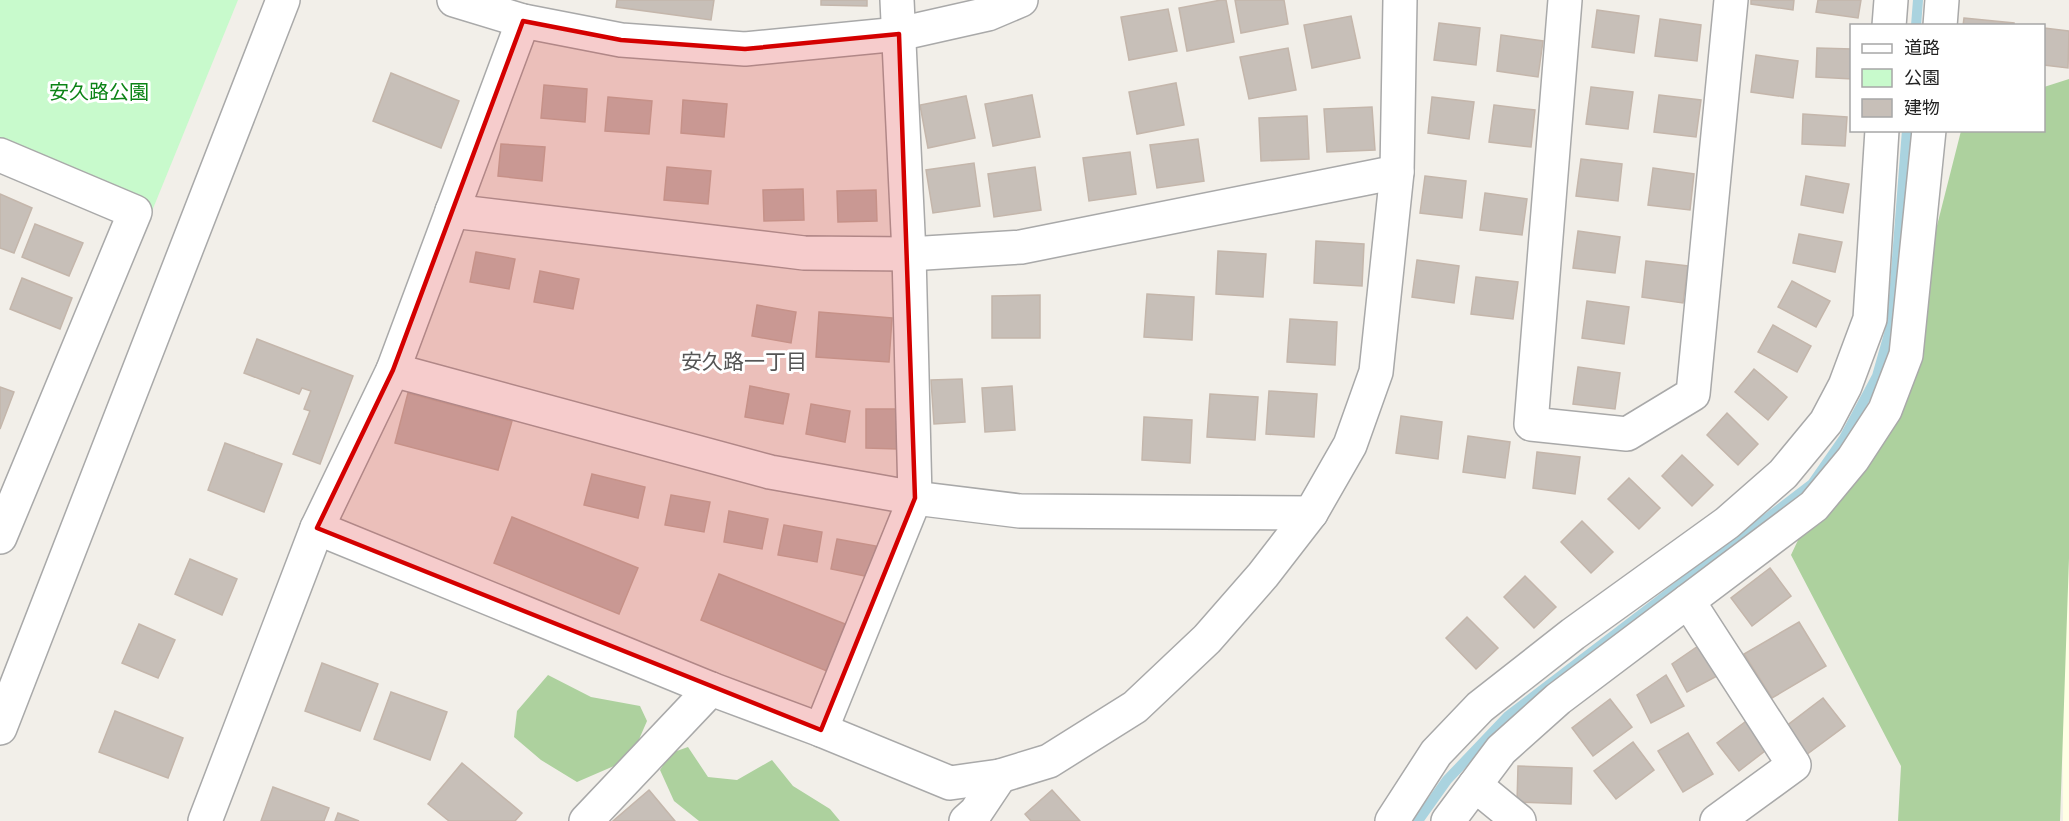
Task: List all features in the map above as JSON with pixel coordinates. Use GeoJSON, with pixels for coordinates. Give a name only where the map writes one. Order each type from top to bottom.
{"type":"FeatureCollection","features":[{"type":"Feature","properties":{"kind":"street"},"geometry":{"type":"LineString","coordinates":[[0,728],[283,0]]}},
{"type":"Feature","properties":{"kind":"street"},"geometry":{"type":"LineString","coordinates":[[454,0],[523,21],[621,40],[745,49],[899,34],[988,14],[1022,0]]}},
{"type":"Feature","properties":{"kind":"street"},"geometry":{"type":"LineString","coordinates":[[821,730],[915,498],[909,254],[897,0]]}},
{"type":"Feature","properties":{"kind":"street"},"geometry":{"type":"LineString","coordinates":[[317,528],[711,689],[821,730],[950,783],[1000,776],[1049,761],[1135,707],[1207,639],[1263,575],[1311,513],[1350,445],[1376,372],[1397,172],[1400,0]]}},
{"type":"Feature","properties":{"kind":"street"},"geometry":{"type":"LineString","coordinates":[[1565,0],[1531,424],[1627,434],[1693,394],[1731,0]]}},
{"type":"Feature","properties":{"kind":"street"},"geometry":{"type":"LineString","coordinates":[[1889,24],[1891,0]]}},
{"type":"Feature","properties":{"kind":"street"},"geometry":{"type":"LineString","coordinates":[[1940,24],[1942,0]]}},
{"type":"Feature","properties":{"kind":"street"},"geometry":{"type":"LineString","coordinates":[[205,821],[317,528],[393,370],[523,21]]}},
{"type":"Feature","properties":{"kind":"street"},"geometry":{"type":"LineString","coordinates":[[1392,821],[1436,753],[1480,707],[1573,634],[1727,523],[1783,474],[1826,422],[1845,386],[1870,319],[1882,132]]}},
{"type":"Feature","properties":{"kind":"street"},"geometry":{"type":"LineString","coordinates":[[1448,821],[1501,750],[1558,699],[1814,506],[1853,459],[1885,410],[1906,355],[1929,132]]}},
{"type":"Feature","properties":{"kind":"street"},"geometry":{"type":"LineString","coordinates":[[0,155],[135,212],[6,505],[0,537]]}},
{"type":"Feature","properties":{"kind":"street"},"geometry":{"type":"LineString","coordinates":[[452,211],[804,253],[909,254],[1021,247],[1397,172]]}},
{"type":"Feature","properties":{"kind":"street"},"geometry":{"type":"LineString","coordinates":[[393,370],[770,472],[915,498],[1020,511],[1311,513]]}},
{"type":"Feature","properties":{"kind":"street"},"geometry":{"type":"LineString","coordinates":[[1727,523],[1747,556]]}},
{"type":"Feature","properties":{"kind":"street"},"geometry":{"type":"LineString","coordinates":[[1688,601],[1794,765],[1718,821]]}},
{"type":"Feature","properties":{"kind":"street"},"geometry":{"type":"LineString","coordinates":[[586,821],[711,689]]}},
{"type":"Feature","properties":{"kind":"street"},"geometry":{"type":"LineString","coordinates":[[966,821],[1000,776]]}},
{"type":"Feature","properties":{"kind":"street"},"geometry":{"type":"LineString","coordinates":[[1475,785],[1519,821]]}},
{"type":"Feature","properties":{"kind":"highlighted area"},"geometry":{"type":"Polygon","coordinates":[[[523,21],[621,40],[745,49],[899,34],[915,498],[821,730],[317,528],[393,370],[523,21]]]}},
{"type":"Feature","properties":{"kind":"shaded area"},"geometry":{"type":"Polygon","coordinates":[[[2069,558],[2069,821],[2063,821],[2061,598],[2069,558]]]}},
{"type":"Feature","properties":{"kind":"green space","name":"安久路公園"},"geometry":{"type":"Polygon","coordinates":[[[0,0],[238,0],[152,211],[0,152],[0,0]]]}},
{"type":"Feature","properties":{"kind":"green space"},"geometry":{"type":"Polygon","coordinates":[[[2069,79],[2069,558],[2060,821],[1898,821],[1901,766],[1791,555],[1814,506],[1908,340],[1961,132],[2045,132],[2045,87],[2069,79]]]}},
{"type":"Feature","properties":{"kind":"green space"},"geometry":{"type":"Polygon","coordinates":[[[548,675],[591,697],[640,706],[647,721],[634,751],[614,766],[577,782],[541,760],[514,737],[517,711],[548,675]]]}},
{"type":"Feature","properties":{"kind":"green space"},"geometry":{"type":"Polygon","coordinates":[[[688,747],[708,777],[737,780],[772,760],[793,786],[830,809],[840,821],[699,821],[674,801],[660,770],[671,753],[688,747]]]}},
{"type":"Feature","properties":{"kind":"building"},"geometry":{"type":"Polygon","coordinates":[[[617,0],[714,0],[711,20],[616,7],[617,0]]]}},
{"type":"Feature","properties":{"kind":"building"},"geometry":{"type":"Polygon","coordinates":[[[821,0],[867,0],[867,6],[821,5],[821,0]]]}},
{"type":"Feature","properties":{"kind":"building"},"geometry":{"type":"Polygon","coordinates":[[[1226,0],[1234,42],[1187,51],[1179,8],[1226,0]]]}},
{"type":"Feature","properties":{"kind":"building"},"geometry":{"type":"Polygon","coordinates":[[[1235,0],[1284,0],[1288,24],[1241,33],[1235,0]]]}},
{"type":"Feature","properties":{"kind":"building"},"geometry":{"type":"Polygon","coordinates":[[[1751,0],[1794,0],[1793,10],[1751,4],[1751,0]]]}},
{"type":"Feature","properties":{"kind":"building"},"geometry":{"type":"Polygon","coordinates":[[[1818,0],[1861,0],[1858,18],[1816,12],[1818,0]]]}},
{"type":"Feature","properties":{"kind":"building"},"geometry":{"type":"Polygon","coordinates":[[[1168,9],[1177,51],[1129,60],[1121,17],[1168,9]]]}},
{"type":"Feature","properties":{"kind":"building"},"geometry":{"type":"Polygon","coordinates":[[[1597,10],[1639,16],[1634,53],[1592,47],[1597,10]]]}},
{"type":"Feature","properties":{"kind":"building"},"geometry":{"type":"Polygon","coordinates":[[[1351,16],[1360,58],[1312,68],[1304,25],[1351,16]]]}},
{"type":"Feature","properties":{"kind":"building"},"geometry":{"type":"Polygon","coordinates":[[[1964,18],[2014,23],[2014,24],[1963,24],[1964,18]]]}},
{"type":"Feature","properties":{"kind":"building"},"geometry":{"type":"Polygon","coordinates":[[[1660,19],[1701,25],[1697,61],[1655,56],[1660,19]]]}},
{"type":"Feature","properties":{"kind":"building"},"geometry":{"type":"Polygon","coordinates":[[[1439,23],[1480,28],[1476,65],[1434,60],[1439,23]]]}},
{"type":"Feature","properties":{"kind":"building"},"geometry":{"type":"Polygon","coordinates":[[[2045,28],[2069,31],[2068,68],[2045,65],[2045,28]]]}},
{"type":"Feature","properties":{"kind":"building"},"geometry":{"type":"Polygon","coordinates":[[[1501,35],[1543,41],[1538,77],[1497,71],[1501,35]]]}},
{"type":"Feature","properties":{"kind":"building"},"geometry":{"type":"Polygon","coordinates":[[[1288,48],[1296,90],[1249,99],[1240,57],[1288,48]]]}},
{"type":"Feature","properties":{"kind":"building"},"geometry":{"type":"Polygon","coordinates":[[[1817,48],[1850,49],[1850,79],[1816,77],[1817,48]]]}},
{"type":"Feature","properties":{"kind":"building"},"geometry":{"type":"Polygon","coordinates":[[[1756,55],[1798,61],[1793,98],[1751,92],[1756,55]]]}},
{"type":"Feature","properties":{"kind":"building"},"geometry":{"type":"Polygon","coordinates":[[[391,73],[459,101],[441,148],[373,121],[391,73]]]}},
{"type":"Feature","properties":{"kind":"building"},"geometry":{"type":"Polygon","coordinates":[[[1176,83],[1184,125],[1137,134],[1129,92],[1176,83]]]}},
{"type":"Feature","properties":{"kind":"building"},"geometry":{"type":"Polygon","coordinates":[[[544,85],[587,89],[585,122],[541,118],[544,85]]]}},
{"type":"Feature","properties":{"kind":"building"},"geometry":{"type":"Polygon","coordinates":[[[1591,87],[1633,92],[1628,129],[1586,124],[1591,87]]]}},
{"type":"Feature","properties":{"kind":"building"},"geometry":{"type":"Polygon","coordinates":[[[1032,95],[1040,137],[993,146],[985,104],[1032,95]]]}},
{"type":"Feature","properties":{"kind":"building"},"geometry":{"type":"Polygon","coordinates":[[[1659,95],[1701,100],[1696,137],[1654,132],[1659,95]]]}},
{"type":"Feature","properties":{"kind":"building"},"geometry":{"type":"Polygon","coordinates":[[[966,96],[975,138],[928,148],[920,105],[966,96]]]}},
{"type":"Feature","properties":{"kind":"building"},"geometry":{"type":"Polygon","coordinates":[[[608,97],[652,101],[649,134],[605,131],[608,97]]]}},
{"type":"Feature","properties":{"kind":"building"},"geometry":{"type":"Polygon","coordinates":[[[1432,97],[1474,102],[1469,139],[1428,133],[1432,97]]]}},
{"type":"Feature","properties":{"kind":"building"},"geometry":{"type":"Polygon","coordinates":[[[683,100],[727,104],[724,137],[681,133],[683,100]]]}},
{"type":"Feature","properties":{"kind":"building"},"geometry":{"type":"Polygon","coordinates":[[[1494,105],[1535,110],[1531,147],[1489,142],[1494,105]]]}},
{"type":"Feature","properties":{"kind":"building"},"geometry":{"type":"Polygon","coordinates":[[[1372,107],[1375,150],[1327,152],[1324,109],[1372,107]]]}},
{"type":"Feature","properties":{"kind":"building"},"geometry":{"type":"Polygon","coordinates":[[[1803,114],[1847,117],[1845,146],[1802,144],[1803,114]]]}},
{"type":"Feature","properties":{"kind":"building"},"geometry":{"type":"Polygon","coordinates":[[[1307,116],[1309,159],[1261,161],[1259,118],[1307,116]]]}},
{"type":"Feature","properties":{"kind":"building"},"geometry":{"type":"Polygon","coordinates":[[[1198,139],[1204,181],[1157,188],[1150,145],[1198,139]]]}},
{"type":"Feature","properties":{"kind":"building"},"geometry":{"type":"Polygon","coordinates":[[[501,144],[545,147],[542,181],[498,176],[501,144]]]}},
{"type":"Feature","properties":{"kind":"building"},"geometry":{"type":"Polygon","coordinates":[[[1130,152],[1136,194],[1089,201],[1083,158],[1130,152]]]}},
{"type":"Feature","properties":{"kind":"building"},"geometry":{"type":"Polygon","coordinates":[[[1581,159],[1622,164],[1618,201],[1576,196],[1581,159]]]}},
{"type":"Feature","properties":{"kind":"building"},"geometry":{"type":"Polygon","coordinates":[[[974,163],[980,206],[933,213],[926,170],[974,163]]]}},
{"type":"Feature","properties":{"kind":"building"},"geometry":{"type":"Polygon","coordinates":[[[667,167],[711,171],[708,204],[664,200],[667,167]]]}},
{"type":"Feature","properties":{"kind":"building"},"geometry":{"type":"Polygon","coordinates":[[[1035,167],[1041,210],[994,217],[988,174],[1035,167]]]}},
{"type":"Feature","properties":{"kind":"building"},"geometry":{"type":"Polygon","coordinates":[[[1653,168],[1694,174],[1690,210],[1648,205],[1653,168]]]}},
{"type":"Feature","properties":{"kind":"building"},"geometry":{"type":"Polygon","coordinates":[[[1425,176],[1466,181],[1462,218],[1420,213],[1425,176]]]}},
{"type":"Feature","properties":{"kind":"building"},"geometry":{"type":"Polygon","coordinates":[[[1806,176],[1849,184],[1843,213],[1801,205],[1806,176]]]}},
{"type":"Feature","properties":{"kind":"building"},"geometry":{"type":"Polygon","coordinates":[[[803,189],[804,220],[764,221],[763,190],[803,189]]]}},
{"type":"Feature","properties":{"kind":"building"},"geometry":{"type":"Polygon","coordinates":[[[876,190],[877,221],[838,222],[837,191],[876,190]]]}},
{"type":"Feature","properties":{"kind":"building"},"geometry":{"type":"Polygon","coordinates":[[[1485,193],[1527,199],[1522,235],[1480,230],[1485,193]]]}},
{"type":"Feature","properties":{"kind":"building"},"geometry":{"type":"Polygon","coordinates":[[[0,194],[32,208],[14,253],[0,248],[0,194]]]}},
{"type":"Feature","properties":{"kind":"building"},"geometry":{"type":"Polygon","coordinates":[[[35,224],[83,243],[69,276],[22,257],[35,224]]]}},
{"type":"Feature","properties":{"kind":"building"},"geometry":{"type":"Polygon","coordinates":[[[1578,231],[1620,237],[1615,273],[1573,268],[1578,231]]]}},
{"type":"Feature","properties":{"kind":"building"},"geometry":{"type":"Polygon","coordinates":[[[1799,234],[1842,242],[1835,272],[1793,263],[1799,234]]]}},
{"type":"Feature","properties":{"kind":"building"},"geometry":{"type":"Polygon","coordinates":[[[1316,241],[1364,244],[1362,286],[1314,283],[1316,241]]]}},
{"type":"Feature","properties":{"kind":"building"},"geometry":{"type":"Polygon","coordinates":[[[1218,251],[1266,254],[1263,297],[1216,294],[1218,251]]]}},
{"type":"Feature","properties":{"kind":"building"},"geometry":{"type":"Polygon","coordinates":[[[476,252],[515,259],[509,289],[470,282],[476,252]]]}},
{"type":"Feature","properties":{"kind":"building"},"geometry":{"type":"Polygon","coordinates":[[[1417,260],[1459,266],[1454,303],[1412,297],[1417,260]]]}},
{"type":"Feature","properties":{"kind":"building"},"geometry":{"type":"Polygon","coordinates":[[[1646,261],[1688,266],[1683,303],[1642,297],[1646,261]]]}},
{"type":"Feature","properties":{"kind":"building"},"geometry":{"type":"Polygon","coordinates":[[[540,271],[579,279],[573,309],[534,302],[540,271]]]}},
{"type":"Feature","properties":{"kind":"building"},"geometry":{"type":"Polygon","coordinates":[[[1476,277],[1518,282],[1513,319],[1471,314],[1476,277]]]}},
{"type":"Feature","properties":{"kind":"building"},"geometry":{"type":"Polygon","coordinates":[[[22,278],[72,298],[60,329],[10,309],[22,278]]]}},
{"type":"Feature","properties":{"kind":"building"},"geometry":{"type":"Polygon","coordinates":[[[1792,281],[1830,301],[1816,327],[1778,307],[1792,281]]]}},
{"type":"Feature","properties":{"kind":"building"},"geometry":{"type":"Polygon","coordinates":[[[1147,294],[1194,297],[1192,340],[1144,337],[1147,294]]]}},
{"type":"Feature","properties":{"kind":"building"},"geometry":{"type":"Polygon","coordinates":[[[1040,295],[1040,338],[992,338],[992,296],[1040,295]]]}},
{"type":"Feature","properties":{"kind":"building"},"geometry":{"type":"Polygon","coordinates":[[[1587,301],[1629,307],[1624,344],[1582,338],[1587,301]]]}},
{"type":"Feature","properties":{"kind":"building"},"geometry":{"type":"Polygon","coordinates":[[[757,305],[796,312],[791,343],[752,336],[757,305]]]}},
{"type":"Feature","properties":{"kind":"building"},"geometry":{"type":"Polygon","coordinates":[[[819,312],[892,318],[889,362],[816,357],[819,312]]]}},
{"type":"Feature","properties":{"kind":"building"},"geometry":{"type":"Polygon","coordinates":[[[1290,319],[1337,322],[1335,365],[1287,362],[1290,319]]]}},
{"type":"Feature","properties":{"kind":"building"},"geometry":{"type":"Polygon","coordinates":[[[1773,325],[1811,346],[1797,372],[1758,352],[1773,325]]]}},
{"type":"Feature","properties":{"kind":"building"},"geometry":{"type":"Polygon","coordinates":[[[257,339],[353,376],[320,464],[293,454],[310,411],[304,409],[311,391],[302,388],[299,394],[244,373],[257,339]]]}},
{"type":"Feature","properties":{"kind":"building"},"geometry":{"type":"Polygon","coordinates":[[[1578,367],[1620,373],[1615,409],[1573,404],[1578,367]]]}},
{"type":"Feature","properties":{"kind":"building"},"geometry":{"type":"Polygon","coordinates":[[[1754,369],[1787,397],[1768,420],[1735,392],[1754,369]]]}},
{"type":"Feature","properties":{"kind":"building"},"geometry":{"type":"Polygon","coordinates":[[[962,379],[965,422],[934,424],[931,380],[962,379]]]}},
{"type":"Feature","properties":{"kind":"building"},"geometry":{"type":"Polygon","coordinates":[[[750,386],[789,394],[783,424],[745,417],[750,386]]]}},
{"type":"Feature","properties":{"kind":"building"},"geometry":{"type":"Polygon","coordinates":[[[1012,386],[1015,430],[985,432],[982,388],[1012,386]]]}},
{"type":"Feature","properties":{"kind":"building"},"geometry":{"type":"Polygon","coordinates":[[[0,387],[14,392],[0,429],[0,387]]]}},
{"type":"Feature","properties":{"kind":"building"},"geometry":{"type":"Polygon","coordinates":[[[1269,391],[1317,394],[1314,437],[1266,434],[1269,391]]]}},
{"type":"Feature","properties":{"kind":"building"},"geometry":{"type":"Polygon","coordinates":[[[408,393],[512,421],[498,470],[395,443],[408,393]]]}},
{"type":"Feature","properties":{"kind":"building"},"geometry":{"type":"Polygon","coordinates":[[[1210,394],[1258,397],[1255,440],[1207,437],[1210,394]]]}},
{"type":"Feature","properties":{"kind":"building"},"geometry":{"type":"Polygon","coordinates":[[[811,404],[850,411],[845,442],[806,434],[811,404]]]}},
{"type":"Feature","properties":{"kind":"building"},"geometry":{"type":"Polygon","coordinates":[[[866,409],[897,409],[897,449],[866,448],[866,409]]]}},
{"type":"Feature","properties":{"kind":"building"},"geometry":{"type":"Polygon","coordinates":[[[1727,413],[1758,444],[1738,465],[1707,435],[1727,413]]]}},
{"type":"Feature","properties":{"kind":"building"},"geometry":{"type":"Polygon","coordinates":[[[1401,416],[1442,422],[1438,459],[1396,453],[1401,416]]]}},
{"type":"Feature","properties":{"kind":"building"},"geometry":{"type":"Polygon","coordinates":[[[1144,417],[1192,420],[1190,463],[1142,460],[1144,417]]]}},
{"type":"Feature","properties":{"kind":"building"},"geometry":{"type":"Polygon","coordinates":[[[1468,436],[1510,442],[1505,478],[1463,472],[1468,436]]]}},
{"type":"Feature","properties":{"kind":"building"},"geometry":{"type":"Polygon","coordinates":[[[225,443],[282,464],[264,512],[208,490],[225,443]]]}},
{"type":"Feature","properties":{"kind":"building"},"geometry":{"type":"Polygon","coordinates":[[[1537,452],[1580,457],[1575,494],[1533,488],[1537,452]]]}},
{"type":"Feature","properties":{"kind":"building"},"geometry":{"type":"Polygon","coordinates":[[[1682,455],[1713,485],[1692,506],[1662,476],[1682,455]]]}},
{"type":"Feature","properties":{"kind":"building"},"geometry":{"type":"Polygon","coordinates":[[[592,474],[645,487],[638,518],[584,505],[592,474]]]}},
{"type":"Feature","properties":{"kind":"building"},"geometry":{"type":"Polygon","coordinates":[[[1629,478],[1660,508],[1639,529],[1608,499],[1629,478]]]}},
{"type":"Feature","properties":{"kind":"building"},"geometry":{"type":"Polygon","coordinates":[[[671,495],[710,502],[704,532],[665,525],[671,495]]]}},
{"type":"Feature","properties":{"kind":"building"},"geometry":{"type":"Polygon","coordinates":[[[729,511],[768,519],[762,549],[724,542],[729,511]]]}},
{"type":"Feature","properties":{"kind":"building"},"geometry":{"type":"Polygon","coordinates":[[[512,517],[638,568],[619,614],[494,563],[512,517]]]}},
{"type":"Feature","properties":{"kind":"building"},"geometry":{"type":"Polygon","coordinates":[[[1582,521],[1613,552],[1591,573],[1561,542],[1582,521]]]}},
{"type":"Feature","properties":{"kind":"building"},"geometry":{"type":"Polygon","coordinates":[[[784,525],[822,532],[817,562],[778,555],[784,525]]]}},
{"type":"Feature","properties":{"kind":"building"},"geometry":{"type":"Polygon","coordinates":[[[837,539],[876,546],[870,577],[831,569],[837,539]]]}},
{"type":"Feature","properties":{"kind":"building"},"geometry":{"type":"Polygon","coordinates":[[[190,559],[237,579],[222,615],[175,594],[190,559]]]}},
{"type":"Feature","properties":{"kind":"building"},"geometry":{"type":"Polygon","coordinates":[[[1770,568],[1791,596],[1752,626],[1731,598],[1770,568]]]}},
{"type":"Feature","properties":{"kind":"building"},"geometry":{"type":"Polygon","coordinates":[[[719,574],[845,624],[827,671],[701,620],[719,574]]]}},
{"type":"Feature","properties":{"kind":"building"},"geometry":{"type":"Polygon","coordinates":[[[1525,576],[1556,607],[1534,628],[1504,597],[1525,576]]]}},
{"type":"Feature","properties":{"kind":"building"},"geometry":{"type":"Polygon","coordinates":[[[1467,617],[1498,648],[1476,669],[1446,638],[1467,617]]]}},
{"type":"Feature","properties":{"kind":"building"},"geometry":{"type":"Polygon","coordinates":[[[1799,622],[1826,666],[1772,698],[1744,654],[1799,622]]]}},
{"type":"Feature","properties":{"kind":"building"},"geometry":{"type":"Polygon","coordinates":[[[139,624],[175,640],[158,678],[122,663],[139,624]]]}},
{"type":"Feature","properties":{"kind":"building"},"geometry":{"type":"Polygon","coordinates":[[[1701,644],[1719,675],[1687,692],[1672,664],[1701,644]]]}},
{"type":"Feature","properties":{"kind":"building"},"geometry":{"type":"Polygon","coordinates":[[[322,663],[378,684],[360,731],[305,711],[322,663]]]}},
{"type":"Feature","properties":{"kind":"building"},"geometry":{"type":"Polygon","coordinates":[[[1666,675],[1684,706],[1651,723],[1637,695],[1666,675]]]}},
{"type":"Feature","properties":{"kind":"building"},"geometry":{"type":"Polygon","coordinates":[[[391,692],[447,712],[430,760],[374,739],[391,692]]]}},
{"type":"Feature","properties":{"kind":"building"},"geometry":{"type":"Polygon","coordinates":[[[1823,698],[1845,726],[1806,755],[1785,727],[1823,698]]]}},
{"type":"Feature","properties":{"kind":"building"},"geometry":{"type":"Polygon","coordinates":[[[1610,699],[1632,727],[1593,756],[1572,728],[1610,699]]]}},
{"type":"Feature","properties":{"kind":"building"},"geometry":{"type":"Polygon","coordinates":[[[115,711],[183,738],[168,778],[99,752],[115,711]]]}},
{"type":"Feature","properties":{"kind":"building"},"geometry":{"type":"Polygon","coordinates":[[[1749,719],[1770,747],[1739,771],[1717,743],[1749,719]]]}},
{"type":"Feature","properties":{"kind":"building"},"geometry":{"type":"Polygon","coordinates":[[[1688,733],[1713,774],[1683,792],[1658,751],[1688,733]]]}},
{"type":"Feature","properties":{"kind":"building"},"geometry":{"type":"Polygon","coordinates":[[[1633,742],[1654,770],[1616,799],[1594,771],[1633,742]]]}},
{"type":"Feature","properties":{"kind":"building"},"geometry":{"type":"Polygon","coordinates":[[[462,763],[522,813],[515,821],[449,821],[428,804],[462,763]]]}},
{"type":"Feature","properties":{"kind":"building"},"geometry":{"type":"Polygon","coordinates":[[[1518,766],[1572,768],[1571,804],[1517,802],[1518,766]]]}},
{"type":"Feature","properties":{"kind":"building"},"geometry":{"type":"Polygon","coordinates":[[[273,787],[329,808],[324,821],[261,821],[273,787]]]}},
{"type":"Feature","properties":{"kind":"building"},"geometry":{"type":"Polygon","coordinates":[[[649,790],[675,821],[613,821],[649,790]]]}},
{"type":"Feature","properties":{"kind":"building"},"geometry":{"type":"Polygon","coordinates":[[[1052,790],[1080,821],[1031,821],[1025,814],[1052,790]]]}},
{"type":"Feature","properties":{"kind":"building"},"geometry":{"type":"Polygon","coordinates":[[[338,813],[359,821],[335,821],[338,813]]]}},
{"type":"Feature","properties":{"kind":"waterway"},"geometry":{"type":"LineString","coordinates":[[1916,24],[1918,0]]}},
{"type":"Feature","properties":{"kind":"waterway"},"geometry":{"type":"LineString","coordinates":[[1418,821],[1447,780],[1508,716],[1812,484],[1844,438],[1877,376],[1892,323],[1907,132]]}},
{"type":"Feature","properties":{"kind":"district","name":"安久路一丁目"},"geometry":{"type":"Point","coordinates":[744,361]}}]}
